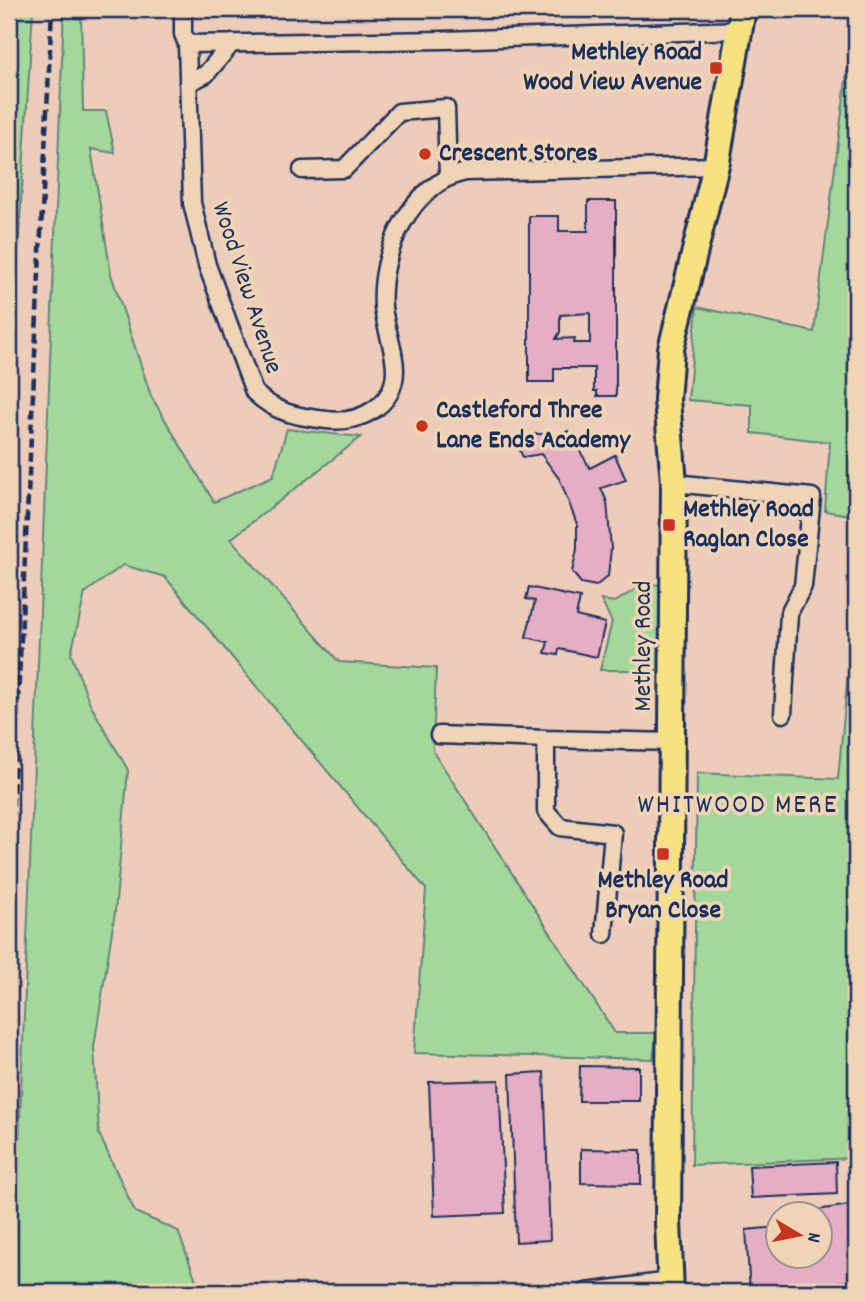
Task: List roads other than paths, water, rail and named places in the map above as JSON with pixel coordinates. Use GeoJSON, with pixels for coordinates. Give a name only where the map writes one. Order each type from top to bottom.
{"type":"FeatureCollection","features":[{"type":"Feature","properties":{"kind":"main road","name":"Methley Road"},"geometry":{"type":"LineString","coordinates":[[670,1287],[674,483],[667,400],[671,349],[716,166],[741,19]]}},
{"type":"Feature","properties":{"kind":"street","name":"Wood View Avenue"},"geometry":{"type":"LineString","coordinates":[[183,9],[183,34],[187,44],[192,203],[207,265],[254,393],[267,405],[281,412],[335,421],[362,418],[390,391],[395,373],[383,309],[389,256],[408,216],[419,201],[448,176]]}},
{"type":"Feature","properties":{"kind":"street"},"geometry":{"type":"LineString","coordinates":[[187,44],[741,19]]}},
{"type":"Feature","properties":{"kind":"street"},"geometry":{"type":"LineString","coordinates":[[188,83],[206,74],[232,43]]}},
{"type":"Feature","properties":{"kind":"street"},"geometry":{"type":"LineString","coordinates":[[302,170],[344,169],[399,111],[446,108],[448,176],[466,172],[716,166]]}},
{"type":"Feature","properties":{"kind":"street"},"geometry":{"type":"LineString","coordinates":[[674,483],[812,497],[803,586],[789,614],[783,714]]}},
{"type":"Feature","properties":{"kind":"street"},"geometry":{"type":"LineString","coordinates":[[439,736],[673,743]]}},
{"type":"Feature","properties":{"kind":"street"},"geometry":{"type":"LineString","coordinates":[[546,739],[546,811],[560,827],[613,833],[604,934]]}},
{"type":"Feature","properties":{"kind":"street"},"geometry":{"type":"LineString","coordinates":[[586,1292],[670,1287]]}},
{"type":"Feature","properties":{"kind":"railway"},"geometry":{"type":"LineString","coordinates":[[9,882],[52,9]]}},
{"type":"Feature","properties":{"kind":"railway"},"geometry":{"type":"LineString","coordinates":[[9,661],[16,518]]}},
{"type":"Feature","properties":{"kind":"place","name":"Methley Road Wood View Avenue"},"geometry":{"type":"Point","coordinates":[716,68]}},
{"type":"Feature","properties":{"kind":"place","name":"Crescent Stores"},"geometry":{"type":"Point","coordinates":[425,154]}},
{"type":"Feature","properties":{"kind":"place","name":"Castleford Three Lane Ends Academy"},"geometry":{"type":"Point","coordinates":[422,426]}},
{"type":"Feature","properties":{"kind":"place","name":"Methley Road Raglan Close"},"geometry":{"type":"Point","coordinates":[669,525]}},
{"type":"Feature","properties":{"kind":"place","name":"Methley Road Bryan Close"},"geometry":{"type":"Point","coordinates":[663,854]}},
{"type":"Feature","properties":{"kind":"district","name":"WHITWOOD MERE"},"geometry":{"type":"Point","coordinates":[738,807]}}]}
